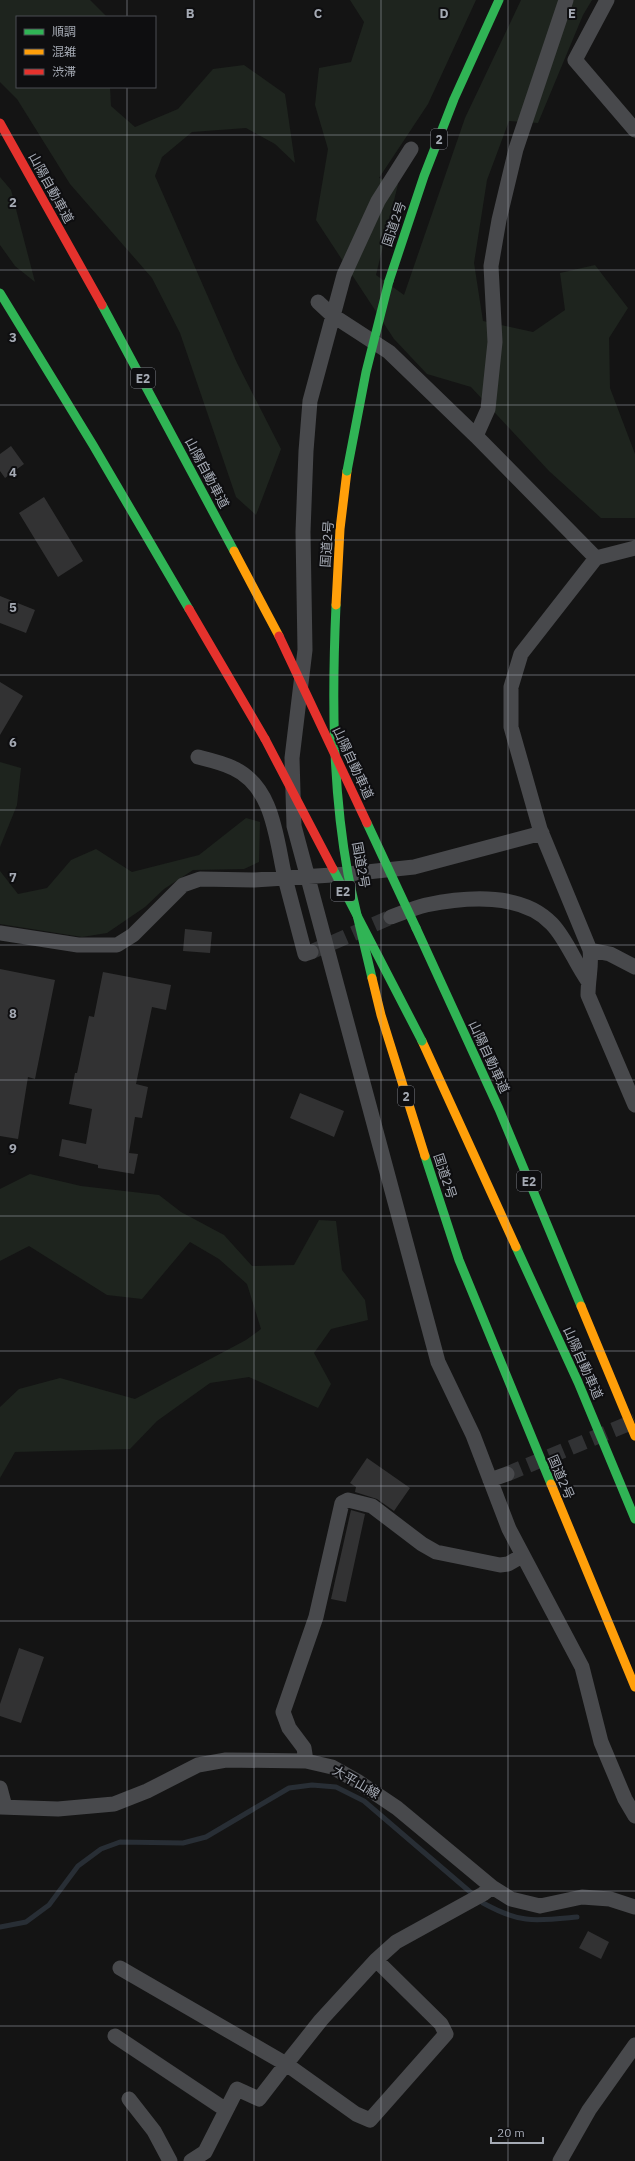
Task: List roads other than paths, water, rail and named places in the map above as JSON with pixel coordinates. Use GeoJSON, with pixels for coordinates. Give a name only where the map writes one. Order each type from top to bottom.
{"type":"FeatureCollection","features":[{"type":"Feature","properties":{"kind":"highway","name":"国道2号"},"geometry":{"type":"LineString","coordinates":[[499,0],[454,99],[424,176],[389,281],[366,372],[347,471],[340,529],[334,716],[336,780],[348,874],[381,1015],[459,1260],[635,1687]]}},
{"type":"Feature","properties":{"kind":"highway","name":"山陽自動車道"},"geometry":{"type":"LineString","coordinates":[[0,123],[142,377],[279,636],[499,1109],[635,1436]]}},
{"type":"Feature","properties":{"kind":"highway","name":"山陽自動車道"},"geometry":{"type":"LineString","coordinates":[[0,293],[93,444],[265,739],[422,1041],[578,1382],[635,1519]]}},
{"type":"Feature","properties":{"kind":"street"},"geometry":{"type":"LineString","coordinates":[[476,436],[488,409],[495,342],[491,266],[499,220],[516,149],[566,0]]}},
{"type":"Feature","properties":{"kind":"street"},"geometry":{"type":"LineString","coordinates":[[607,0],[575,60],[635,130]]}},
{"type":"Feature","properties":{"kind":"street"},"geometry":{"type":"LineString","coordinates":[[411,149],[378,201],[344,275],[310,401],[306,451],[303,532],[305,650],[292,758],[294,826],[438,1362],[473,1435],[508,1529],[582,1667],[601,1742],[625,1799],[635,1816]]}},
{"type":"Feature","properties":{"kind":"street"},"geometry":{"type":"LineString","coordinates":[[318,302],[332,315],[389,352],[476,436],[596,558]]}},
{"type":"Feature","properties":{"kind":"street"},"geometry":{"type":"LineString","coordinates":[[635,548],[596,558],[521,654],[511,687],[511,727],[542,833],[590,950],[592,963],[588,980],[588,995],[635,1105]]}},
{"type":"Feature","properties":{"kind":"street"},"geometry":{"type":"LineString","coordinates":[[198,757],[234,768],[252,781],[269,805],[285,878],[305,954],[311,952]]}},
{"type":"Feature","properties":{"kind":"street"},"geometry":{"type":"LineString","coordinates":[[0,933],[78,945],[117,945],[133,935],[183,884],[200,879],[254,880],[348,874],[414,867],[542,833]]}},
{"type":"Feature","properties":{"kind":"street"},"geometry":{"type":"LineString","coordinates":[[391,917],[425,906],[465,900],[510,901],[551,923],[561,936],[575,963],[588,980]]}},
{"type":"Feature","properties":{"kind":"street"},"geometry":{"type":"LineString","coordinates":[[590,950],[610,954],[635,967]]}},
{"type":"Feature","properties":{"kind":"street"},"geometry":{"type":"LineString","coordinates":[[490,1480],[507,1474]]}},
{"type":"Feature","properties":{"kind":"street"},"geometry":{"type":"LineString","coordinates":[[306,1761],[304,1748],[288,1728],[283,1712],[316,1617],[342,1503],[348,1500],[372,1506],[422,1544],[436,1552],[500,1565],[508,1564],[522,1556]]}},
{"type":"Feature","properties":{"kind":"street","name":"大平山線"},"geometry":{"type":"LineString","coordinates":[[3,1807],[58,1809],[114,1804],[147,1791],[198,1765],[226,1760],[306,1761],[332,1767],[357,1780],[397,1808],[488,1890],[511,1899],[540,1906],[582,1897],[610,1898],[635,1907]]}},
{"type":"Feature","properties":{"kind":"street"},"geometry":{"type":"LineString","coordinates":[[0,1788],[3,1807]]}},
{"type":"Feature","properties":{"kind":"street"},"geometry":{"type":"LineString","coordinates":[[191,2161],[205,2152],[237,2089],[259,2099],[321,2020],[376,1960],[396,1942],[488,1890]]}},
{"type":"Feature","properties":{"kind":"street"},"geometry":{"type":"LineString","coordinates":[[120,1968],[286,2064],[356,2114],[370,2120],[446,2034],[441,2024],[376,1960]]}},
{"type":"Feature","properties":{"kind":"street"},"geometry":{"type":"LineString","coordinates":[[115,2036],[226,2110]]}},
{"type":"Feature","properties":{"kind":"street"},"geometry":{"type":"LineString","coordinates":[[560,2161],[589,2110],[635,2045]]}},
{"type":"Feature","properties":{"kind":"street"},"geometry":{"type":"LineString","coordinates":[[129,2099],[154,2131],[170,2161]]}},
{"type":"Feature","properties":{"kind":"waterway"},"geometry":{"type":"LineString","coordinates":[[0,1927],[26,1922],[49,1905],[78,1866],[101,1849],[120,1842],[183,1843],[206,1837],[289,1788],[312,1785],[336,1787],[364,1801],[483,1903],[496,1910],[518,1918],[539,1920],[577,1917]]}},
{"type":"Feature","properties":{"kind":"tunnel"},"geometry":{"type":"LineString","coordinates":[[311,952],[391,917]]}},
{"type":"Feature","properties":{"kind":"tunnel"},"geometry":{"type":"LineString","coordinates":[[507,1474],[635,1421]]}}]}
